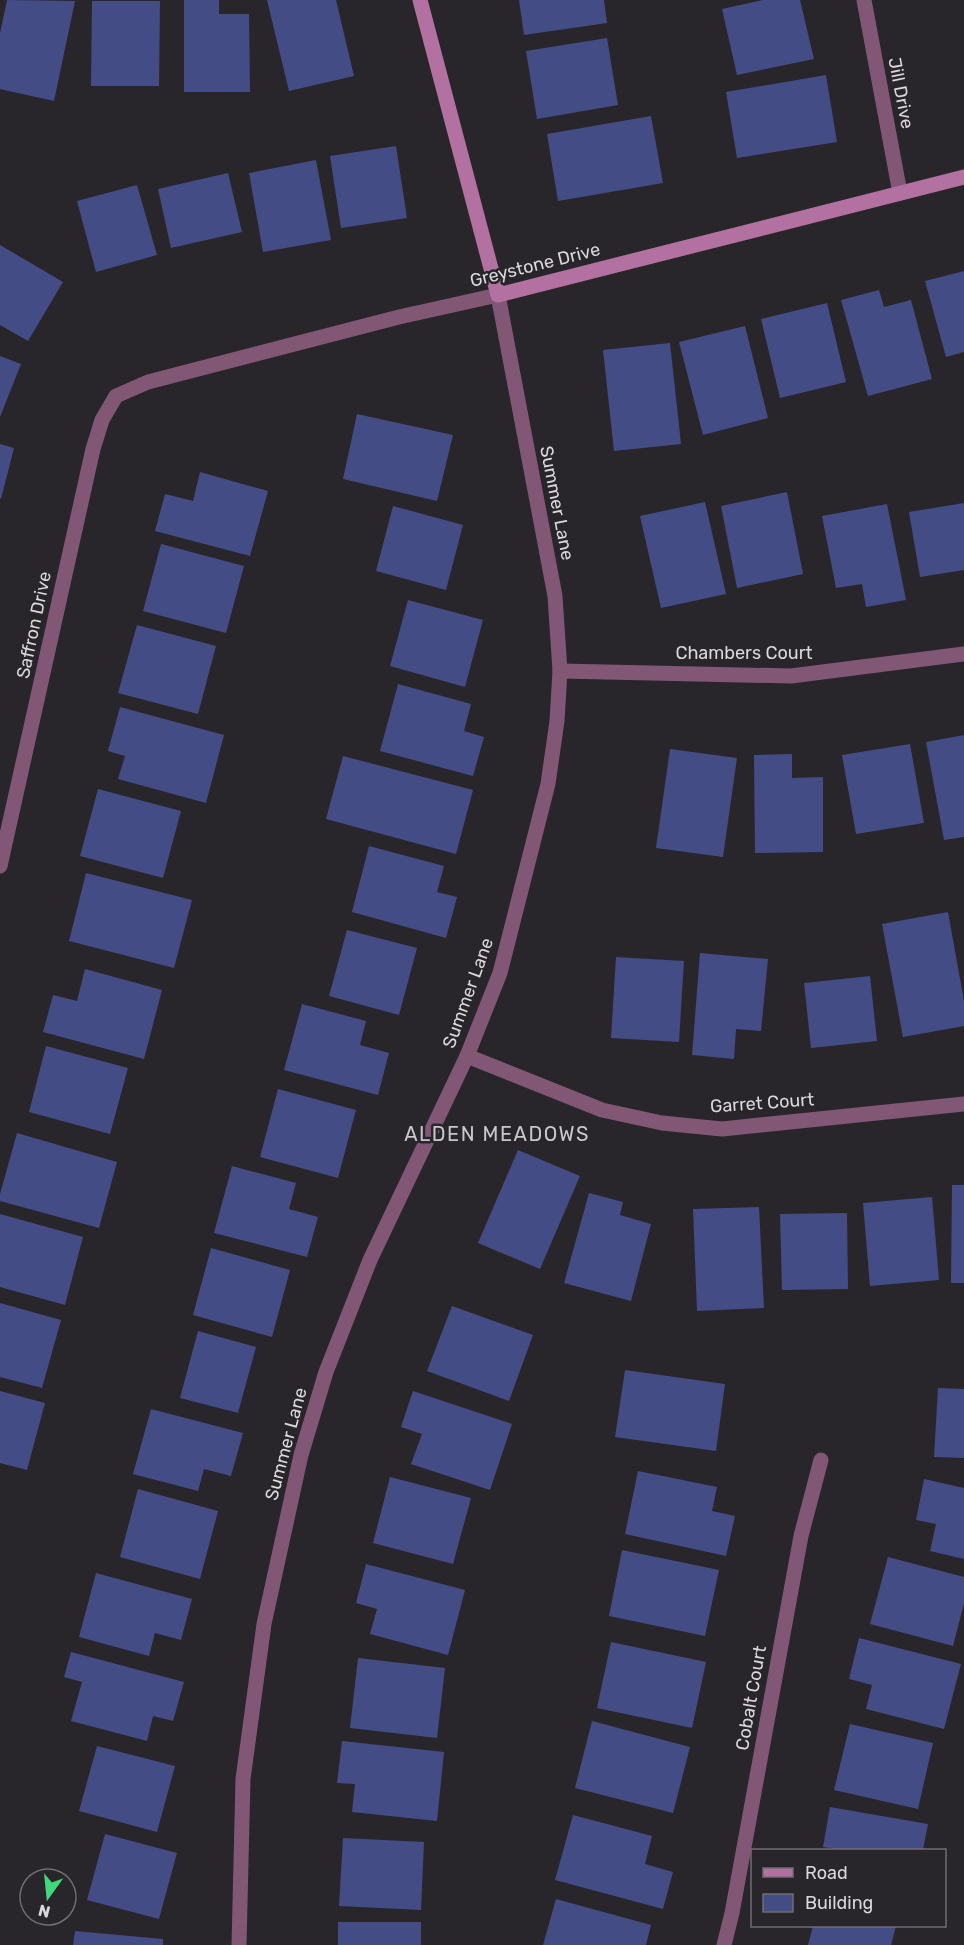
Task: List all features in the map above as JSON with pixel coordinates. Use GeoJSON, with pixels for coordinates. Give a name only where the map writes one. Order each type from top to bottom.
{"type":"FeatureCollection","features":[{"type":"Feature","properties":{"kind":"street","name":"Summer Lane"},"geometry":{"type":"LineString","coordinates":[[239,1945],[245,1767],[264,1624],[301,1455],[326,1372],[370,1260],[467,1056],[500,973],[548,784],[557,721],[560,671],[555,596],[498,295],[420,0]]}},
{"type":"Feature","properties":{"kind":"street","name":"Jill Drive"},"geometry":{"type":"LineString","coordinates":[[864,0],[900,193]]}},
{"type":"Feature","properties":{"kind":"street","name":"Greystone Drive"},"geometry":{"type":"LineString","coordinates":[[116,396],[148,382],[399,317],[498,295],[964,177]]}},
{"type":"Feature","properties":{"kind":"street","name":"Saffron Drive"},"geometry":{"type":"LineString","coordinates":[[0,866],[93,449],[102,420],[116,396]]}},
{"type":"Feature","properties":{"kind":"street","name":"Chambers Court"},"geometry":{"type":"LineString","coordinates":[[560,671],[791,676],[964,654]]}},
{"type":"Feature","properties":{"kind":"street","name":"Garret Court"},"geometry":{"type":"LineString","coordinates":[[467,1056],[602,1110],[662,1123],[722,1129],[964,1104]]}},
{"type":"Feature","properties":{"kind":"street","name":"Cobalt Court"},"geometry":{"type":"LineString","coordinates":[[724,1945],[801,1536],[821,1460]]}},
{"type":"Feature","properties":{"kind":"building"},"geometry":{"type":"Polygon","coordinates":[[[7,0],[75,1],[54,101],[0,89],[0,33],[7,0]]]}},
{"type":"Feature","properties":{"kind":"building"},"geometry":{"type":"Polygon","coordinates":[[[184,0],[219,0],[219,14],[249,14],[250,92],[184,92],[184,0]]]}},
{"type":"Feature","properties":{"kind":"building"},"geometry":{"type":"Polygon","coordinates":[[[267,0],[336,0],[354,76],[289,91],[267,0]]]}},
{"type":"Feature","properties":{"kind":"building"},"geometry":{"type":"Polygon","coordinates":[[[519,0],[604,0],[607,23],[524,35],[519,0]]]}},
{"type":"Feature","properties":{"kind":"building"},"geometry":{"type":"Polygon","coordinates":[[[763,0],[800,0],[814,59],[737,75],[722,9],[763,0]]]}},
{"type":"Feature","properties":{"kind":"building"},"geometry":{"type":"Polygon","coordinates":[[[92,1],[160,1],[159,86],[91,86],[92,1]]]}},
{"type":"Feature","properties":{"kind":"building"},"geometry":{"type":"Polygon","coordinates":[[[607,38],[618,105],[537,119],[526,51],[607,38]]]}},
{"type":"Feature","properties":{"kind":"building"},"geometry":{"type":"Polygon","coordinates":[[[826,75],[837,142],[737,158],[726,92],[826,75]]]}},
{"type":"Feature","properties":{"kind":"building"},"geometry":{"type":"Polygon","coordinates":[[[651,116],[663,183],[558,201],[547,134],[651,116]]]}},
{"type":"Feature","properties":{"kind":"building"},"geometry":{"type":"Polygon","coordinates":[[[396,146],[407,218],[341,228],[330,156],[396,146]]]}},
{"type":"Feature","properties":{"kind":"building"},"geometry":{"type":"Polygon","coordinates":[[[316,160],[331,240],[263,252],[249,173],[316,160]]]}},
{"type":"Feature","properties":{"kind":"building"},"geometry":{"type":"Polygon","coordinates":[[[228,173],[242,232],[171,248],[158,189],[228,173]]]}},
{"type":"Feature","properties":{"kind":"building"},"geometry":{"type":"Polygon","coordinates":[[[137,185],[157,255],[96,272],[77,201],[137,185]]]}},
{"type":"Feature","properties":{"kind":"building"},"geometry":{"type":"Polygon","coordinates":[[[0,245],[63,282],[28,341],[0,325],[0,245]]]}},
{"type":"Feature","properties":{"kind":"building"},"geometry":{"type":"Polygon","coordinates":[[[964,271],[964,352],[946,357],[925,281],[964,271]]]}},
{"type":"Feature","properties":{"kind":"building"},"geometry":{"type":"Polygon","coordinates":[[[879,290],[884,307],[911,300],[932,379],[868,396],[841,300],[879,290]]]}},
{"type":"Feature","properties":{"kind":"building"},"geometry":{"type":"Polygon","coordinates":[[[827,303],[846,382],[780,398],[761,319],[827,303]]]}},
{"type":"Feature","properties":{"kind":"building"},"geometry":{"type":"Polygon","coordinates":[[[745,326],[768,418],[703,435],[679,342],[745,326]]]}},
{"type":"Feature","properties":{"kind":"building"},"geometry":{"type":"Polygon","coordinates":[[[670,343],[681,444],[614,451],[603,350],[670,343]]]}},
{"type":"Feature","properties":{"kind":"building"},"geometry":{"type":"Polygon","coordinates":[[[0,356],[21,364],[0,417],[0,356]]]}},
{"type":"Feature","properties":{"kind":"building"},"geometry":{"type":"Polygon","coordinates":[[[357,414],[453,435],[437,501],[343,479],[357,414]]]}},
{"type":"Feature","properties":{"kind":"building"},"geometry":{"type":"Polygon","coordinates":[[[0,444],[14,448],[1,499],[0,498],[0,444]]]}},
{"type":"Feature","properties":{"kind":"building"},"geometry":{"type":"Polygon","coordinates":[[[200,472],[268,491],[250,556],[155,531],[165,494],[193,501],[200,472]]]}},
{"type":"Feature","properties":{"kind":"building"},"geometry":{"type":"Polygon","coordinates":[[[787,492],[803,574],[737,588],[721,506],[787,492]]]}},
{"type":"Feature","properties":{"kind":"building"},"geometry":{"type":"Polygon","coordinates":[[[705,502],[726,594],[661,608],[640,516],[705,502]]]}},
{"type":"Feature","properties":{"kind":"building"},"geometry":{"type":"Polygon","coordinates":[[[964,503],[964,570],[920,577],[909,512],[964,503]]]}},
{"type":"Feature","properties":{"kind":"building"},"geometry":{"type":"Polygon","coordinates":[[[887,504],[906,600],[866,607],[862,584],[836,588],[822,516],[887,504]]]}},
{"type":"Feature","properties":{"kind":"building"},"geometry":{"type":"Polygon","coordinates":[[[393,506],[463,525],[446,590],[376,571],[393,506]]]}},
{"type":"Feature","properties":{"kind":"building"},"geometry":{"type":"Polygon","coordinates":[[[161,544],[244,566],[226,633],[143,611],[161,544]]]}},
{"type":"Feature","properties":{"kind":"building"},"geometry":{"type":"Polygon","coordinates":[[[408,600],[483,620],[465,687],[390,666],[408,600]]]}},
{"type":"Feature","properties":{"kind":"building"},"geometry":{"type":"Polygon","coordinates":[[[137,625],[216,646],[198,714],[118,693],[137,625]]]}},
{"type":"Feature","properties":{"kind":"building"},"geometry":{"type":"Polygon","coordinates":[[[398,684],[471,704],[464,731],[484,737],[473,776],[380,751],[398,684]]]}},
{"type":"Feature","properties":{"kind":"building"},"geometry":{"type":"Polygon","coordinates":[[[120,707],[224,735],[206,803],[118,779],[125,756],[108,751],[120,707]]]}},
{"type":"Feature","properties":{"kind":"building"},"geometry":{"type":"Polygon","coordinates":[[[964,735],[964,837],[944,840],[926,742],[964,735]]]}},
{"type":"Feature","properties":{"kind":"building"},"geometry":{"type":"Polygon","coordinates":[[[910,744],[924,823],[856,834],[842,755],[910,744]]]}},
{"type":"Feature","properties":{"kind":"building"},"geometry":{"type":"Polygon","coordinates":[[[670,749],[737,758],[723,857],[656,848],[670,749]]]}},
{"type":"Feature","properties":{"kind":"building"},"geometry":{"type":"Polygon","coordinates":[[[792,754],[792,778],[823,777],[823,852],[755,853],[754,755],[792,754]]]}},
{"type":"Feature","properties":{"kind":"building"},"geometry":{"type":"Polygon","coordinates":[[[343,756],[473,790],[456,854],[326,819],[343,756]]]}},
{"type":"Feature","properties":{"kind":"building"},"geometry":{"type":"Polygon","coordinates":[[[98,789],[181,811],[163,878],[80,856],[98,789]]]}},
{"type":"Feature","properties":{"kind":"building"},"geometry":{"type":"Polygon","coordinates":[[[369,846],[444,866],[437,892],[457,897],[446,938],[352,912],[369,846]]]}},
{"type":"Feature","properties":{"kind":"building"},"geometry":{"type":"Polygon","coordinates":[[[86,873],[192,900],[174,968],[69,941],[86,873]]]}},
{"type":"Feature","properties":{"kind":"building"},"geometry":{"type":"Polygon","coordinates":[[[948,912],[964,1001],[964,1026],[903,1037],[882,924],[948,912]]]}},
{"type":"Feature","properties":{"kind":"building"},"geometry":{"type":"Polygon","coordinates":[[[347,930],[417,948],[399,1015],[329,996],[347,930]]]}},
{"type":"Feature","properties":{"kind":"building"},"geometry":{"type":"Polygon","coordinates":[[[700,953],[768,959],[761,1031],[736,1029],[734,1059],[692,1055],[700,953]]]}},
{"type":"Feature","properties":{"kind":"building"},"geometry":{"type":"Polygon","coordinates":[[[616,957],[684,961],[679,1042],[611,1038],[616,957]]]}},
{"type":"Feature","properties":{"kind":"building"},"geometry":{"type":"Polygon","coordinates":[[[85,969],[162,990],[144,1059],[43,1032],[53,995],[77,1001],[85,969]]]}},
{"type":"Feature","properties":{"kind":"building"},"geometry":{"type":"Polygon","coordinates":[[[870,976],[877,1041],[811,1048],[804,983],[870,976]]]}},
{"type":"Feature","properties":{"kind":"building"},"geometry":{"type":"Polygon","coordinates":[[[302,1004],[366,1021],[360,1045],[389,1053],[378,1095],[284,1070],[302,1004]]]}},
{"type":"Feature","properties":{"kind":"building"},"geometry":{"type":"Polygon","coordinates":[[[46,1046],[128,1068],[110,1134],[29,1112],[46,1046]]]}},
{"type":"Feature","properties":{"kind":"building"},"geometry":{"type":"Polygon","coordinates":[[[278,1089],[356,1110],[338,1178],[260,1157],[278,1089]]]}},
{"type":"Feature","properties":{"kind":"building"},"geometry":{"type":"Polygon","coordinates":[[[17,1133],[117,1162],[99,1228],[0,1201],[17,1133]]]}},
{"type":"Feature","properties":{"kind":"building"},"geometry":{"type":"Polygon","coordinates":[[[518,1150],[580,1176],[540,1269],[478,1243],[518,1150]]]}},
{"type":"Feature","properties":{"kind":"building"},"geometry":{"type":"Polygon","coordinates":[[[232,1166],[296,1183],[289,1209],[318,1217],[307,1257],[214,1233],[232,1166]]]}},
{"type":"Feature","properties":{"kind":"building"},"geometry":{"type":"Polygon","coordinates":[[[952,1185],[964,1185],[964,1283],[951,1283],[952,1185]]]}},
{"type":"Feature","properties":{"kind":"building"},"geometry":{"type":"Polygon","coordinates":[[[589,1193],[623,1202],[620,1215],[651,1224],[631,1301],[564,1283],[589,1193]]]}},
{"type":"Feature","properties":{"kind":"building"},"geometry":{"type":"Polygon","coordinates":[[[932,1197],[939,1280],[870,1286],[863,1203],[932,1197]]]}},
{"type":"Feature","properties":{"kind":"building"},"geometry":{"type":"Polygon","coordinates":[[[759,1207],[764,1308],[697,1311],[693,1209],[759,1207]]]}},
{"type":"Feature","properties":{"kind":"building"},"geometry":{"type":"Polygon","coordinates":[[[847,1213],[848,1289],[782,1290],[780,1214],[847,1213]]]}},
{"type":"Feature","properties":{"kind":"building"},"geometry":{"type":"Polygon","coordinates":[[[0,1214],[83,1237],[65,1305],[0,1287],[0,1214]]]}},
{"type":"Feature","properties":{"kind":"building"},"geometry":{"type":"Polygon","coordinates":[[[211,1248],[290,1270],[272,1337],[193,1315],[211,1248]]]}},
{"type":"Feature","properties":{"kind":"building"},"geometry":{"type":"Polygon","coordinates":[[[0,1303],[61,1320],[42,1388],[0,1377],[0,1303]]]}},
{"type":"Feature","properties":{"kind":"building"},"geometry":{"type":"Polygon","coordinates":[[[452,1306],[533,1335],[509,1401],[427,1371],[452,1306]]]}},
{"type":"Feature","properties":{"kind":"building"},"geometry":{"type":"Polygon","coordinates":[[[198,1331],[256,1347],[238,1413],[180,1398],[198,1331]]]}},
{"type":"Feature","properties":{"kind":"building"},"geometry":{"type":"Polygon","coordinates":[[[625,1370],[725,1384],[716,1451],[615,1437],[625,1370]]]}},
{"type":"Feature","properties":{"kind":"building"},"geometry":{"type":"Polygon","coordinates":[[[938,1388],[964,1389],[964,1458],[934,1457],[938,1388]]]}},
{"type":"Feature","properties":{"kind":"building"},"geometry":{"type":"Polygon","coordinates":[[[0,1391],[45,1403],[27,1470],[0,1463],[0,1391]]]}},
{"type":"Feature","properties":{"kind":"building"},"geometry":{"type":"Polygon","coordinates":[[[413,1391],[512,1424],[490,1490],[411,1464],[422,1434],[401,1427],[413,1391]]]}},
{"type":"Feature","properties":{"kind":"building"},"geometry":{"type":"Polygon","coordinates":[[[151,1409],[243,1433],[231,1476],[204,1469],[198,1491],[133,1474],[151,1409]]]}},
{"type":"Feature","properties":{"kind":"building"},"geometry":{"type":"Polygon","coordinates":[[[638,1471],[717,1487],[712,1511],[735,1516],[726,1556],[625,1534],[638,1471]]]}},
{"type":"Feature","properties":{"kind":"building"},"geometry":{"type":"Polygon","coordinates":[[[390,1477],[471,1498],[453,1564],[373,1543],[390,1477]]]}},
{"type":"Feature","properties":{"kind":"building"},"geometry":{"type":"Polygon","coordinates":[[[924,1479],[964,1488],[964,1559],[930,1551],[936,1524],[916,1520],[924,1479]]]}},
{"type":"Feature","properties":{"kind":"building"},"geometry":{"type":"Polygon","coordinates":[[[138,1489],[218,1511],[200,1579],[120,1557],[138,1489]]]}},
{"type":"Feature","properties":{"kind":"building"},"geometry":{"type":"Polygon","coordinates":[[[622,1550],[719,1570],[705,1636],[609,1616],[622,1550]]]}},
{"type":"Feature","properties":{"kind":"building"},"geometry":{"type":"Polygon","coordinates":[[[888,1557],[964,1577],[964,1603],[953,1646],[870,1624],[888,1557]]]}},
{"type":"Feature","properties":{"kind":"building"},"geometry":{"type":"Polygon","coordinates":[[[366,1564],[465,1590],[448,1655],[370,1634],[377,1609],[356,1603],[366,1564]]]}},
{"type":"Feature","properties":{"kind":"building"},"geometry":{"type":"Polygon","coordinates":[[[96,1573],[192,1599],[181,1640],[155,1633],[149,1656],[79,1637],[96,1573]]]}},
{"type":"Feature","properties":{"kind":"building"},"geometry":{"type":"Polygon","coordinates":[[[859,1638],[961,1664],[944,1729],[866,1709],[872,1685],[849,1679],[859,1638]]]}},
{"type":"Feature","properties":{"kind":"building"},"geometry":{"type":"Polygon","coordinates":[[[611,1642],[706,1662],[692,1728],[597,1708],[611,1642]]]}},
{"type":"Feature","properties":{"kind":"building"},"geometry":{"type":"Polygon","coordinates":[[[71,1652],[184,1682],[173,1721],[153,1716],[147,1741],[71,1721],[82,1682],[64,1677],[71,1652]]]}},
{"type":"Feature","properties":{"kind":"building"},"geometry":{"type":"Polygon","coordinates":[[[358,1658],[445,1668],[437,1738],[350,1728],[358,1658]]]}},
{"type":"Feature","properties":{"kind":"building"},"geometry":{"type":"Polygon","coordinates":[[[592,1721],[690,1747],[673,1813],[575,1788],[592,1721]]]}},
{"type":"Feature","properties":{"kind":"building"},"geometry":{"type":"Polygon","coordinates":[[[850,1724],[933,1743],[918,1809],[834,1790],[850,1724]]]}},
{"type":"Feature","properties":{"kind":"building"},"geometry":{"type":"Polygon","coordinates":[[[342,1741],[444,1752],[437,1821],[352,1812],[355,1784],[337,1783],[342,1741]]]}},
{"type":"Feature","properties":{"kind":"building"},"geometry":{"type":"Polygon","coordinates":[[[97,1746],[175,1766],[157,1832],[79,1811],[97,1746]]]}},
{"type":"Feature","properties":{"kind":"building"},"geometry":{"type":"Polygon","coordinates":[[[830,1807],[928,1824],[923,1849],[823,1847],[830,1807]]]}},
{"type":"Feature","properties":{"kind":"building"},"geometry":{"type":"Polygon","coordinates":[[[573,1815],[652,1836],[645,1864],[673,1872],[663,1909],[555,1880],[573,1815]]]}},
{"type":"Feature","properties":{"kind":"building"},"geometry":{"type":"Polygon","coordinates":[[[105,1834],[177,1853],[159,1919],[87,1900],[105,1834]]]}},
{"type":"Feature","properties":{"kind":"building"},"geometry":{"type":"Polygon","coordinates":[[[343,1838],[424,1842],[421,1910],[339,1906],[343,1838]]]}},
{"type":"Feature","properties":{"kind":"building"},"geometry":{"type":"Polygon","coordinates":[[[556,1899],[651,1925],[646,1945],[543,1945],[556,1899]]]}},
{"type":"Feature","properties":{"kind":"building"},"geometry":{"type":"Polygon","coordinates":[[[338,1922],[421,1922],[421,1945],[338,1945],[338,1922]]]}},
{"type":"Feature","properties":{"kind":"building"},"geometry":{"type":"Polygon","coordinates":[[[813,1927],[896,1927],[891,1945],[808,1945],[813,1927]]]}},
{"type":"Feature","properties":{"kind":"building"},"geometry":{"type":"Polygon","coordinates":[[[75,1931],[163,1939],[163,1945],[73,1945],[75,1931]]]}},
{"type":"Feature","properties":{"kind":"district","name":"ALDEN MEADOWS"},"geometry":{"type":"Point","coordinates":[497,1134]}}]}
